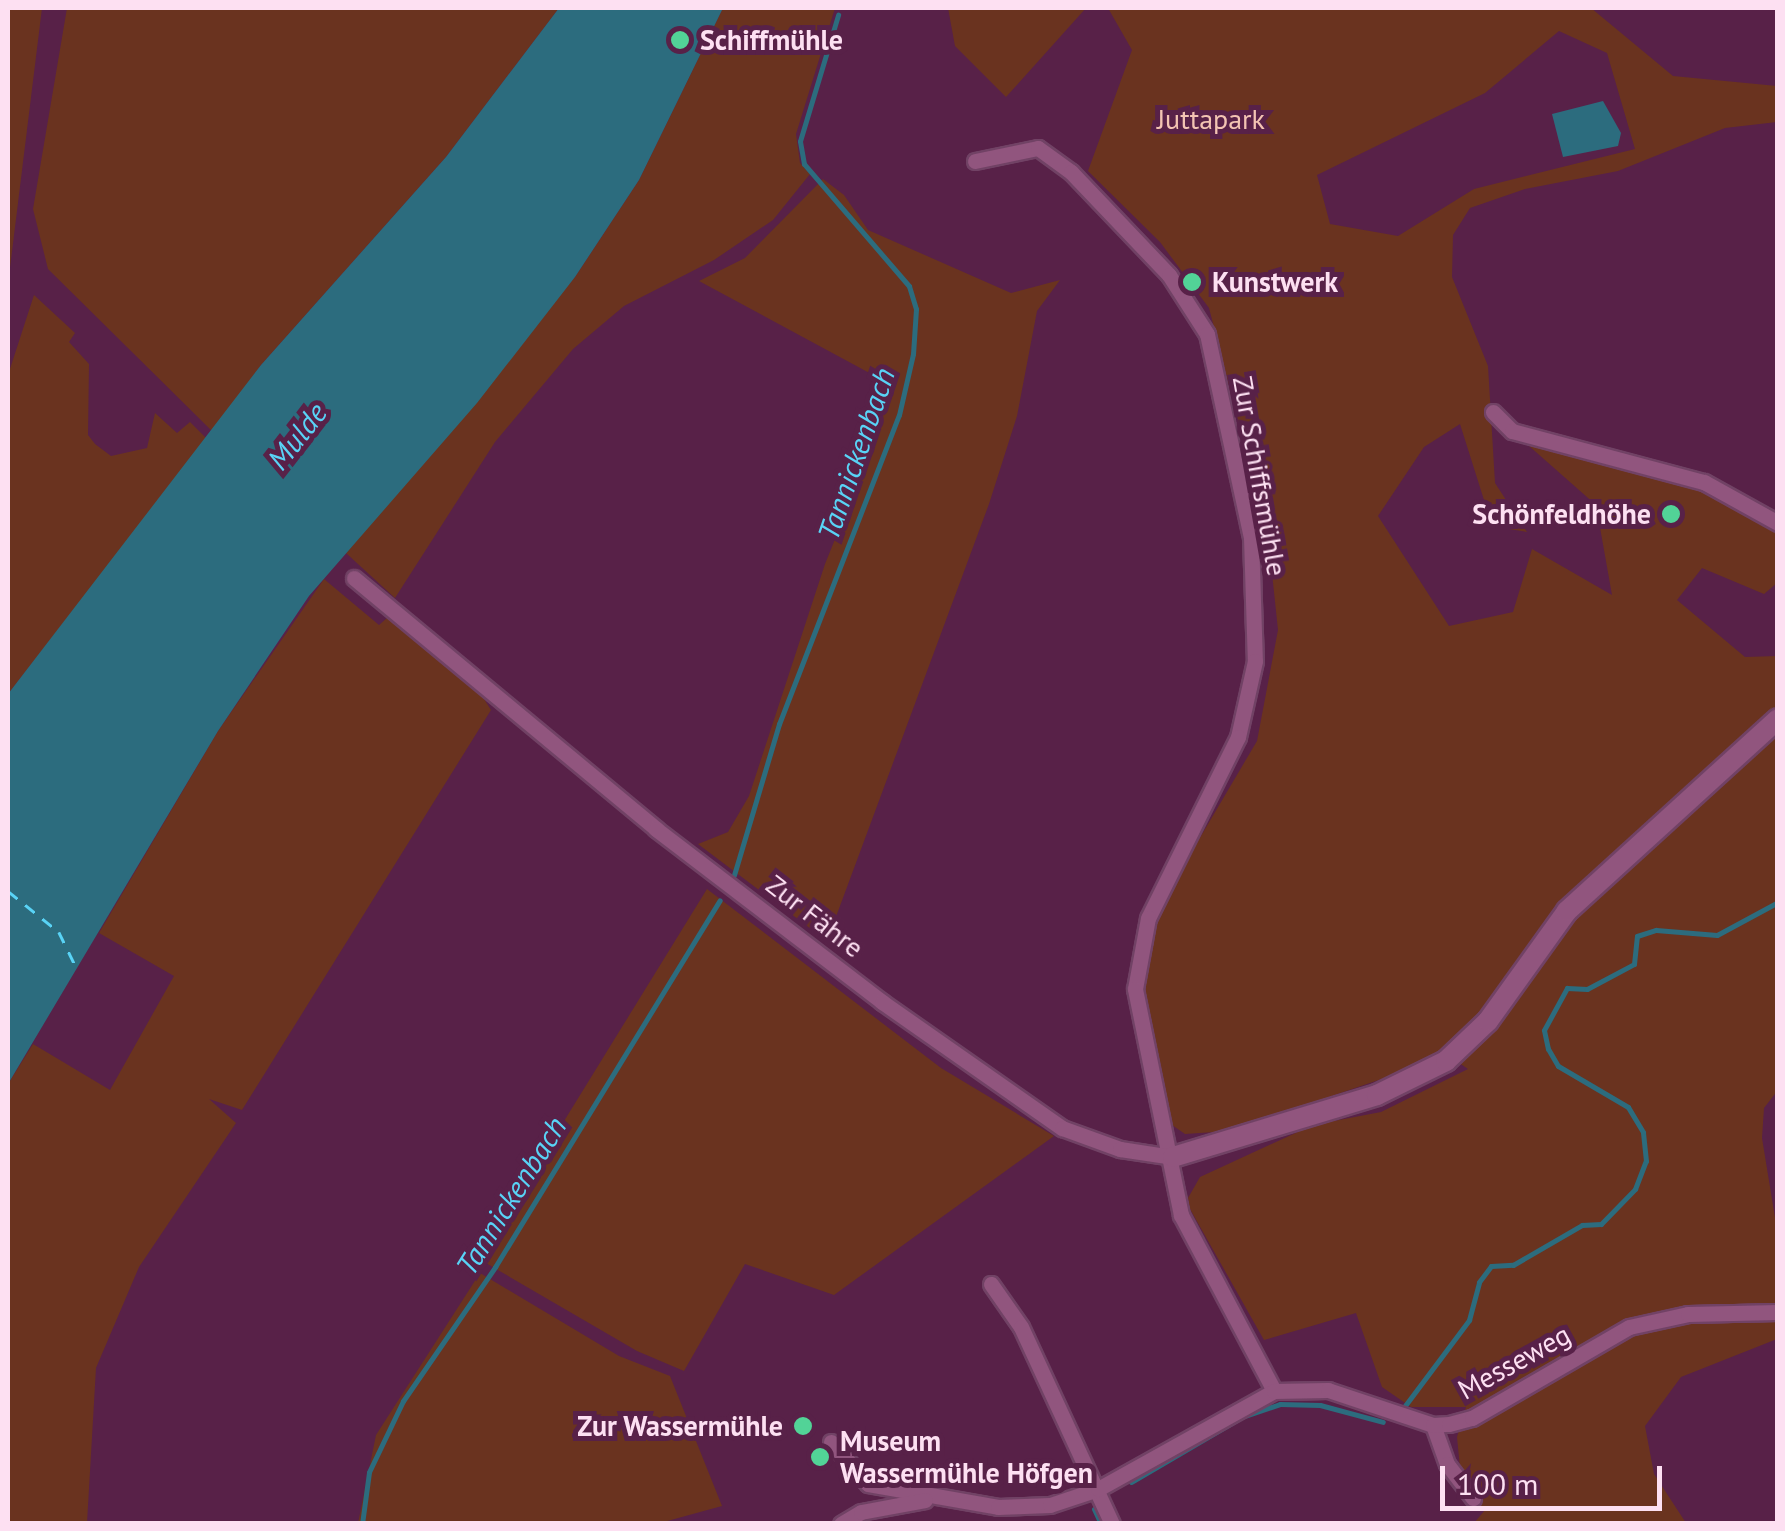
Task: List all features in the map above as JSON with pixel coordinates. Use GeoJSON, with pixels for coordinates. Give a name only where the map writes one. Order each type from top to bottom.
{"type":"FeatureCollection","features":[{"type":"Feature","properties":{"kind":"street","name":"Zur Schiffsmühle"},"geometry":{"type":"LineString","coordinates":[[974,161],[1038,148],[1100,197],[1169,275],[1207,334],[1240,482],[1256,590],[1251,689],[1238,737],[1148,918],[1135,989],[1158,1123],[1173,1157],[1181,1215],[1274,1391]]}},
{"type":"Feature","properties":{"kind":"street"},"geometry":{"type":"LineString","coordinates":[[1493,412],[1512,431],[1704,482],[1778,523]]}},
{"type":"Feature","properties":{"kind":"street","name":"Zur Fähre"},"geometry":{"type":"LineString","coordinates":[[354,578],[656,829],[882,1002],[1062,1128],[1120,1150],[1173,1157],[1377,1096],[1446,1061],[1488,1021],[1567,911],[1778,719]]}},
{"type":"Feature","properties":{"kind":"street"},"geometry":{"type":"LineString","coordinates":[[991,1284],[1021,1327],[1112,1524]]}},
{"type":"Feature","properties":{"kind":"street","name":"Messeweg"},"geometry":{"type":"LineString","coordinates":[[1274,1391],[1328,1390],[1433,1425],[1472,1418],[1628,1327],[1688,1314],[1778,1312]]}},
{"type":"Feature","properties":{"kind":"street"},"geometry":{"type":"LineString","coordinates":[[831,1442],[868,1484],[934,1498],[1014,1508],[1050,1505],[1098,1488],[1274,1391]]}},
{"type":"Feature","properties":{"kind":"street"},"geometry":{"type":"LineString","coordinates":[[1433,1425],[1448,1464],[1473,1498]]}},
{"type":"Feature","properties":{"kind":"street"},"geometry":{"type":"LineString","coordinates":[[862,1512],[868,1484]]}},
{"type":"Feature","properties":{"kind":"street"},"geometry":{"type":"LineString","coordinates":[[841,1524],[862,1512],[934,1498]]}},
{"type":"Feature","properties":{"kind":"green space"},"geometry":{"type":"Polygon","coordinates":[[[8,8],[42,8],[8,284],[8,8]]]}},
{"type":"Feature","properties":{"kind":"green space"},"geometry":{"type":"Polygon","coordinates":[[[67,8],[559,8],[446,157],[261,365],[213,432],[48,269],[33,209],[67,8]]]}},
{"type":"Feature","properties":{"kind":"green space"},"geometry":{"type":"Polygon","coordinates":[[[723,8],[835,8],[796,134],[800,163],[810,174],[773,220],[714,260],[624,306],[573,349],[495,442],[395,598],[346,553],[575,277],[639,180],[723,8]]]}},
{"type":"Feature","properties":{"kind":"green space"},"geometry":{"type":"Polygon","coordinates":[[[948,8],[1086,8],[1006,97],[955,46],[948,8]]]}},
{"type":"Feature","properties":{"kind":"green space","name":"Juttapark"},"geometry":{"type":"Polygon","coordinates":[[[1108,8],[1591,8],[1673,76],[1777,86],[1777,122],[1725,128],[1618,171],[1525,189],[1470,208],[1453,235],[1452,277],[1488,366],[1495,483],[1527,532],[1503,528],[1484,500],[1460,424],[1424,447],[1378,516],[1449,626],[1513,612],[1532,549],[1612,595],[1596,505],[1512,431],[1680,473],[1777,523],[1777,583],[1764,594],[1702,568],[1677,600],[1745,657],[1778,656],[1778,1090],[1764,1108],[1762,1138],[1777,1230],[1777,1339],[1681,1377],[1645,1426],[1654,1474],[1686,1523],[1474,1523],[1485,1510],[1462,1488],[1457,1437],[1466,1407],[1411,1407],[1382,1387],[1356,1313],[1264,1340],[1190,1209],[1188,1198],[1200,1177],[1313,1125],[1381,1112],[1468,1069],[1449,1056],[1229,1131],[1185,1134],[1162,1118],[1137,987],[1152,919],[1257,741],[1278,630],[1268,535],[1209,308],[1160,242],[1088,171],[1132,50],[1108,8]],[[1559,31],[1485,93],[1317,175],[1330,224],[1398,236],[1474,189],[1635,149],[1607,53],[1559,31]]]}},
{"type":"Feature","properties":{"kind":"green space"},"geometry":{"type":"Polygon","coordinates":[[[823,179],[844,195],[868,230],[1011,293],[1060,280],[1037,311],[1017,416],[989,504],[827,941],[698,844],[728,832],[749,796],[825,564],[879,430],[888,383],[699,281],[745,258],[823,179]]]}},
{"type":"Feature","properties":{"kind":"green space"},"geometry":{"type":"Polygon","coordinates":[[[34,295],[75,333],[69,342],[89,364],[88,435],[95,444],[111,456],[147,448],[155,413],[177,433],[190,422],[207,439],[8,694],[8,375],[34,295]]]}},
{"type":"Feature","properties":{"kind":"green space"},"geometry":{"type":"Polygon","coordinates":[[[324,579],[379,625],[395,611],[465,669],[491,710],[242,1110],[209,1099],[236,1123],[139,1267],[96,1368],[87,1523],[8,1523],[8,1084],[33,1044],[110,1090],[174,976],[99,933],[218,731],[324,579]]]}},
{"type":"Feature","properties":{"kind":"green space"},"geometry":{"type":"Polygon","coordinates":[[[707,889],[941,1068],[1054,1136],[834,1295],[745,1264],[684,1371],[637,1351],[479,1259],[707,889]]]}},
{"type":"Feature","properties":{"kind":"green space"},"geometry":{"type":"Polygon","coordinates":[[[480,1273],[619,1356],[670,1376],[722,1506],[660,1523],[358,1523],[376,1435],[480,1273]]]}},
{"type":"Feature","properties":{"kind":"water","name":"Mulde"},"geometry":{"type":"Polygon","coordinates":[[[559,8],[723,8],[639,180],[575,277],[477,403],[309,596],[218,731],[8,1084],[8,694],[261,365],[446,157],[559,8]]]}},
{"type":"Feature","properties":{"kind":"water"},"geometry":{"type":"Polygon","coordinates":[[[1603,101],[1621,133],[1618,146],[1563,157],[1552,114],[1603,101]]]}},
{"type":"Feature","properties":{"kind":"waterway","name":"Tannickenbach"},"geometry":{"type":"LineString","coordinates":[[734,875],[779,724],[899,415],[913,354],[916,309],[909,286],[804,164],[800,141],[838,15]]}},
{"type":"Feature","properties":{"kind":"waterway","name":"Tannickenbach"},"geometry":{"type":"LineString","coordinates":[[362,1524],[369,1472],[403,1401],[495,1267],[720,900]]}},
{"type":"Feature","properties":{"kind":"waterway","name":"Tannickenbach"},"geometry":{"type":"LineString","coordinates":[[1404,1407],[1469,1320],[1479,1282],[1491,1266],[1513,1265],[1582,1225],[1601,1224],[1635,1189],[1646,1161],[1643,1132],[1628,1107],[1558,1066],[1548,1049],[1544,1030],[1567,988],[1587,989],[1634,964],[1637,936],[1656,930],[1717,935],[1778,902]]}},
{"type":"Feature","properties":{"kind":"waterway","name":"Tannickenbach"},"geometry":{"type":"LineString","coordinates":[[1131,1482],[1242,1417],[1280,1404],[1320,1405],[1383,1422]]}},
{"type":"Feature","properties":{"kind":"waterway","name":"Tannickenbach"},"geometry":{"type":"LineString","coordinates":[[1094,1509],[1101,1524]]}},
{"type":"Feature","properties":{"kind":"ferry route"},"geometry":{"type":"LineString","coordinates":[[8,891],[59,932],[75,965]]}},
{"type":"Feature","properties":{"kind":"place","name":"Schiffmühle"},"geometry":{"type":"Point","coordinates":[680,40]}},
{"type":"Feature","properties":{"kind":"place","name":"Kunstwerk"},"geometry":{"type":"Point","coordinates":[1192,282]}},
{"type":"Feature","properties":{"kind":"place","name":"Schönfeldhöhe"},"geometry":{"type":"Point","coordinates":[1671,514]}},
{"type":"Feature","properties":{"kind":"place","name":"Zur Wassermühle"},"geometry":{"type":"Point","coordinates":[803,1426]}},
{"type":"Feature","properties":{"kind":"place","name":"Museum Wassermühle Höfgen"},"geometry":{"type":"Point","coordinates":[820,1457]}}]}
